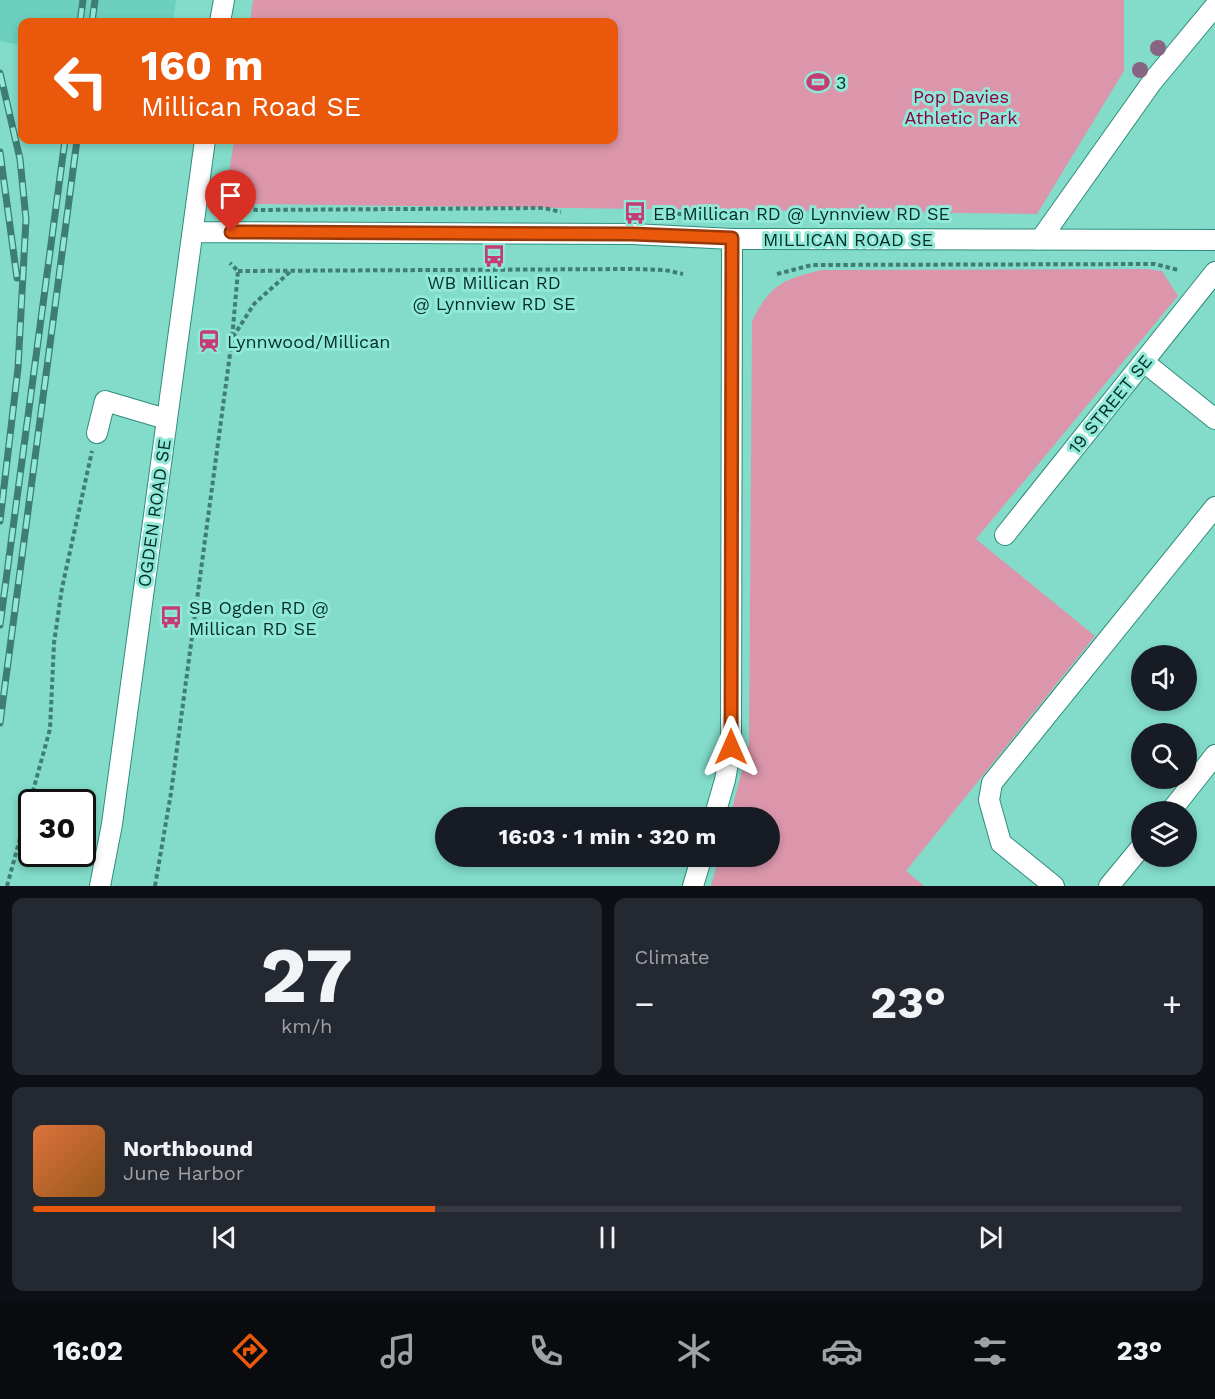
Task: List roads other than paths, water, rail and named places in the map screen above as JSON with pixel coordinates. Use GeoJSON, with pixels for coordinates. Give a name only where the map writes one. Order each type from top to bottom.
{"type":"FeatureCollection","features":[{"type":"Feature","properties":{"kind":"street"},"geometry":{"type":"LineString","coordinates":[[221,18],[224,0]]}},
{"type":"Feature","properties":{"kind":"street"},"geometry":{"type":"LineString","coordinates":[[1040,240],[1152,82],[1215,6]]}},
{"type":"Feature","properties":{"kind":"street","name":"OGDEN ROAD SE"},"geometry":{"type":"LineString","coordinates":[[100,886],[112,824],[204,144]]}},
{"type":"Feature","properties":{"kind":"street","name":"MILLICAN ROAD SE"},"geometry":{"type":"LineString","coordinates":[[193,232],[1215,240]]}},
{"type":"Feature","properties":{"kind":"street"},"geometry":{"type":"LineString","coordinates":[[717,807],[731,747],[732,238]]}},
{"type":"Feature","properties":{"kind":"street","name":"19 STREET SE"},"geometry":{"type":"LineString","coordinates":[[1005,535],[1215,272]]}},
{"type":"Feature","properties":{"kind":"street"},"geometry":{"type":"LineString","coordinates":[[1144,362],[1215,419]]}},
{"type":"Feature","properties":{"kind":"street"},"geometry":{"type":"LineString","coordinates":[[97,433],[105,401],[166,419]]}},
{"type":"Feature","properties":{"kind":"street"},"geometry":{"type":"LineString","coordinates":[[1054,886],[1001,843],[989,800],[992,783],[1215,507]]}},
{"type":"Feature","properties":{"kind":"street"},"geometry":{"type":"LineString","coordinates":[[1179,801],[1215,755]]}},
{"type":"Feature","properties":{"kind":"street"},"geometry":{"type":"LineString","coordinates":[[1109,886],[1131,859]]}},
{"type":"Feature","properties":{"kind":"street"},"geometry":{"type":"LineString","coordinates":[[693,886],[699,867]]}},
{"type":"Feature","properties":{"kind":"railway"},"geometry":{"type":"LineString","coordinates":[[81,18],[83,0]]}},
{"type":"Feature","properties":{"kind":"railway"},"geometry":{"type":"LineString","coordinates":[[93,18],[95,0]]}},
{"type":"Feature","properties":{"kind":"railway"},"geometry":{"type":"LineString","coordinates":[[0,73],[20,159],[26,219],[18,368],[0,521]]}},
{"type":"Feature","properties":{"kind":"railway"},"geometry":{"type":"LineString","coordinates":[[0,625],[64,144]]}},
{"type":"Feature","properties":{"kind":"railway"},"geometry":{"type":"LineString","coordinates":[[0,723],[76,144]]}},
{"type":"Feature","properties":{"kind":"railway"},"geometry":{"type":"LineString","coordinates":[[0,152],[17,278]]}},
{"type":"Feature","properties":{"kind":"place","name":"3"},"geometry":{"type":"Point","coordinates":[818,82]}},
{"type":"Feature","properties":{"kind":"place","name":"EB Millican RD @ Lynnview RD SE"},"geometry":{"type":"Point","coordinates":[635,213]}},
{"type":"Feature","properties":{"kind":"place","name":"WB Millican RD @ Lynnview RD SE"},"geometry":{"type":"Point","coordinates":[494,256]}},
{"type":"Feature","properties":{"kind":"place","name":"Lynnwood/Millican"},"geometry":{"type":"Point","coordinates":[209,341]}},
{"type":"Feature","properties":{"kind":"place","name":"SB Ogden RD @ Millican RD SE"},"geometry":{"type":"Point","coordinates":[171,617]}},
{"type":"Feature","properties":{"kind":"park label","name":"Pop Davies Athletic Park"},"geometry":{"type":"Point","coordinates":[961,106]}}]}
